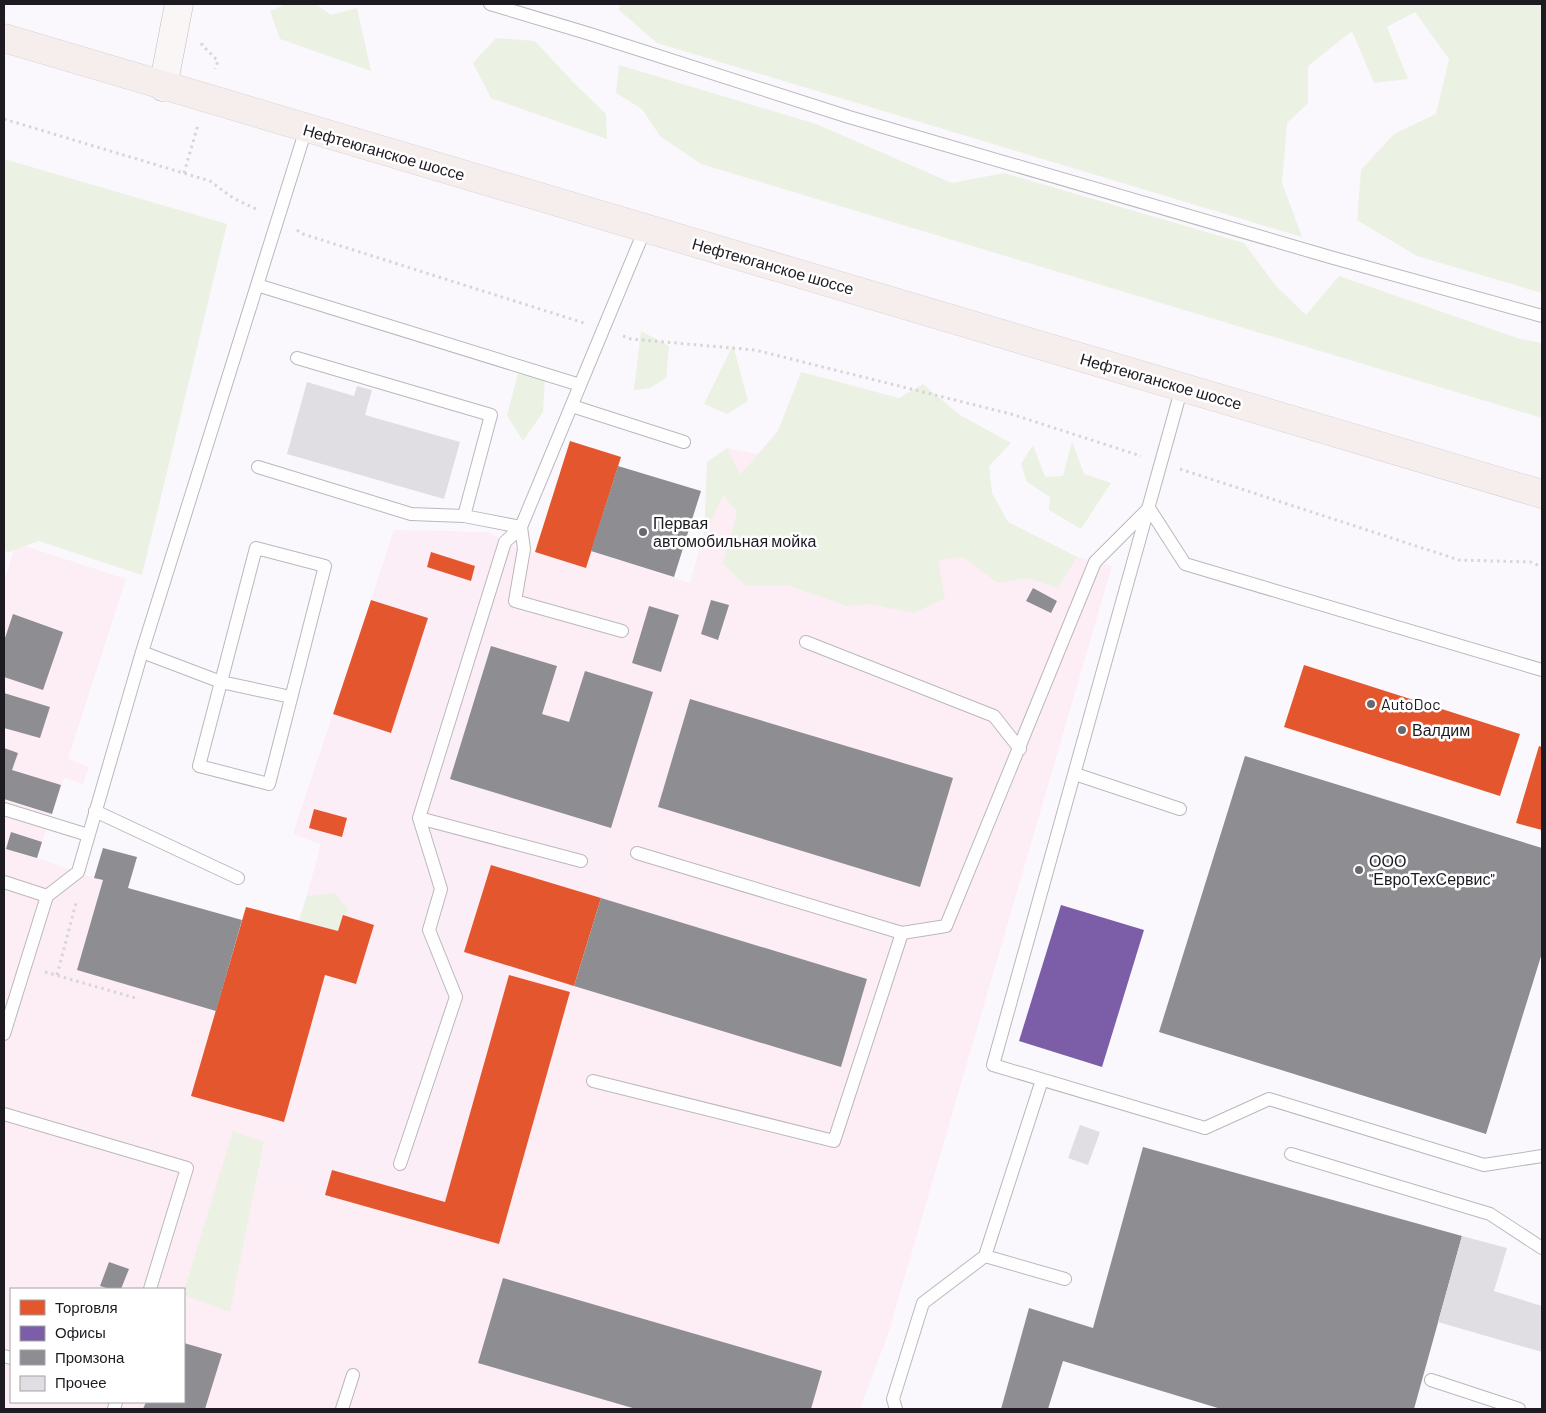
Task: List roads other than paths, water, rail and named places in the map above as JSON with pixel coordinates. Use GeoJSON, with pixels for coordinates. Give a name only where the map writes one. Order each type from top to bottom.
{"type":"FeatureCollection","features":[{"type":"Feature","properties":{"kind":"main road","name":"Нефтеюганское шоссе"},"geometry":{"type":"LineString","coordinates":[[4,38],[1542,494]]}},
{"type":"Feature","properties":{"kind":"street"},"geometry":{"type":"LineString","coordinates":[[164,87],[179,4]]}},
{"type":"Feature","properties":{"kind":"lane"},"geometry":{"type":"LineString","coordinates":[[490,4],[849,117],[1330,257],[1542,316]]}},
{"type":"Feature","properties":{"kind":"lane"},"geometry":{"type":"LineString","coordinates":[[4,1034],[46,896],[78,872],[142,652],[306,129]]}},
{"type":"Feature","properties":{"kind":"lane"},"geometry":{"type":"LineString","coordinates":[[400,1164],[456,997],[429,930],[441,889],[419,818],[504,542],[521,527],[645,229]]}},
{"type":"Feature","properties":{"kind":"lane"},"geometry":{"type":"LineString","coordinates":[[257,286],[580,385]]}},
{"type":"Feature","properties":{"kind":"lane"},"geometry":{"type":"LineString","coordinates":[[298,358],[492,415],[464,516]]}},
{"type":"Feature","properties":{"kind":"lane"},"geometry":{"type":"LineString","coordinates":[[1182,387],[993,1065],[1205,1128],[1269,1099],[1484,1165],[1542,1156]]}},
{"type":"Feature","properties":{"kind":"lane"},"geometry":{"type":"LineString","coordinates":[[572,406],[684,442]]}},
{"type":"Feature","properties":{"kind":"lane"},"geometry":{"type":"LineString","coordinates":[[258,467],[411,514],[464,516],[521,527]]}},
{"type":"Feature","properties":{"kind":"lane"},"geometry":{"type":"LineString","coordinates":[[1149,508],[1185,564],[1542,670]]}},
{"type":"Feature","properties":{"kind":"lane"},"geometry":{"type":"LineString","coordinates":[[636,853],[902,933],[946,926],[1095,562],[1149,508]]}},
{"type":"Feature","properties":{"kind":"lane"},"geometry":{"type":"LineString","coordinates":[[521,527],[524,549],[515,601],[622,631]]}},
{"type":"Feature","properties":{"kind":"lane"},"geometry":{"type":"LineString","coordinates":[[256,548],[325,566],[291,698],[269,784],[199,766],[256,548]]}},
{"type":"Feature","properties":{"kind":"lane"},"geometry":{"type":"LineString","coordinates":[[806,642],[994,716],[1020,749]]}},
{"type":"Feature","properties":{"kind":"lane"},"geometry":{"type":"LineString","coordinates":[[142,652],[221,682],[291,698]]}},
{"type":"Feature","properties":{"kind":"lane"},"geometry":{"type":"LineString","coordinates":[[1075,774],[1180,809]]}},
{"type":"Feature","properties":{"kind":"lane"},"geometry":{"type":"LineString","coordinates":[[4,809],[88,835]]}},
{"type":"Feature","properties":{"kind":"lane"},"geometry":{"type":"LineString","coordinates":[[95,811],[238,878]]}},
{"type":"Feature","properties":{"kind":"lane"},"geometry":{"type":"LineString","coordinates":[[419,818],[581,862]]}},
{"type":"Feature","properties":{"kind":"lane"},"geometry":{"type":"LineString","coordinates":[[4,882],[46,896]]}},
{"type":"Feature","properties":{"kind":"lane"},"geometry":{"type":"LineString","coordinates":[[593,1081],[834,1141],[902,933]]}},
{"type":"Feature","properties":{"kind":"lane"},"geometry":{"type":"LineString","coordinates":[[896,1409],[893,1399],[923,1303],[985,1256],[1042,1080]]}},
{"type":"Feature","properties":{"kind":"lane"},"geometry":{"type":"LineString","coordinates":[[4,1114],[187,1168],[150,1288]]}},
{"type":"Feature","properties":{"kind":"lane"},"geometry":{"type":"LineString","coordinates":[[1291,1154],[1490,1214],[1542,1248]]}},
{"type":"Feature","properties":{"kind":"lane"},"geometry":{"type":"LineString","coordinates":[[985,1256],[1066,1279]]}},
{"type":"Feature","properties":{"kind":"lane"},"geometry":{"type":"LineString","coordinates":[[342,1409],[353,1376]]}},
{"type":"Feature","properties":{"kind":"lane"},"geometry":{"type":"LineString","coordinates":[[1431,1380],[1518,1409]]}},
{"type":"Feature","properties":{"kind":"place","name":"Первая автомобильная мойка"},"geometry":{"type":"Point","coordinates":[643,532]}},
{"type":"Feature","properties":{"kind":"place","name":"AutoDoc"},"geometry":{"type":"Point","coordinates":[1371,704]}},
{"type":"Feature","properties":{"kind":"place","name":"Валдим"},"geometry":{"type":"Point","coordinates":[1402,730]}},
{"type":"Feature","properties":{"kind":"place","name":"ООО \"ЕвроТехСервис\""},"geometry":{"type":"Point","coordinates":[1359,870]}}]}
